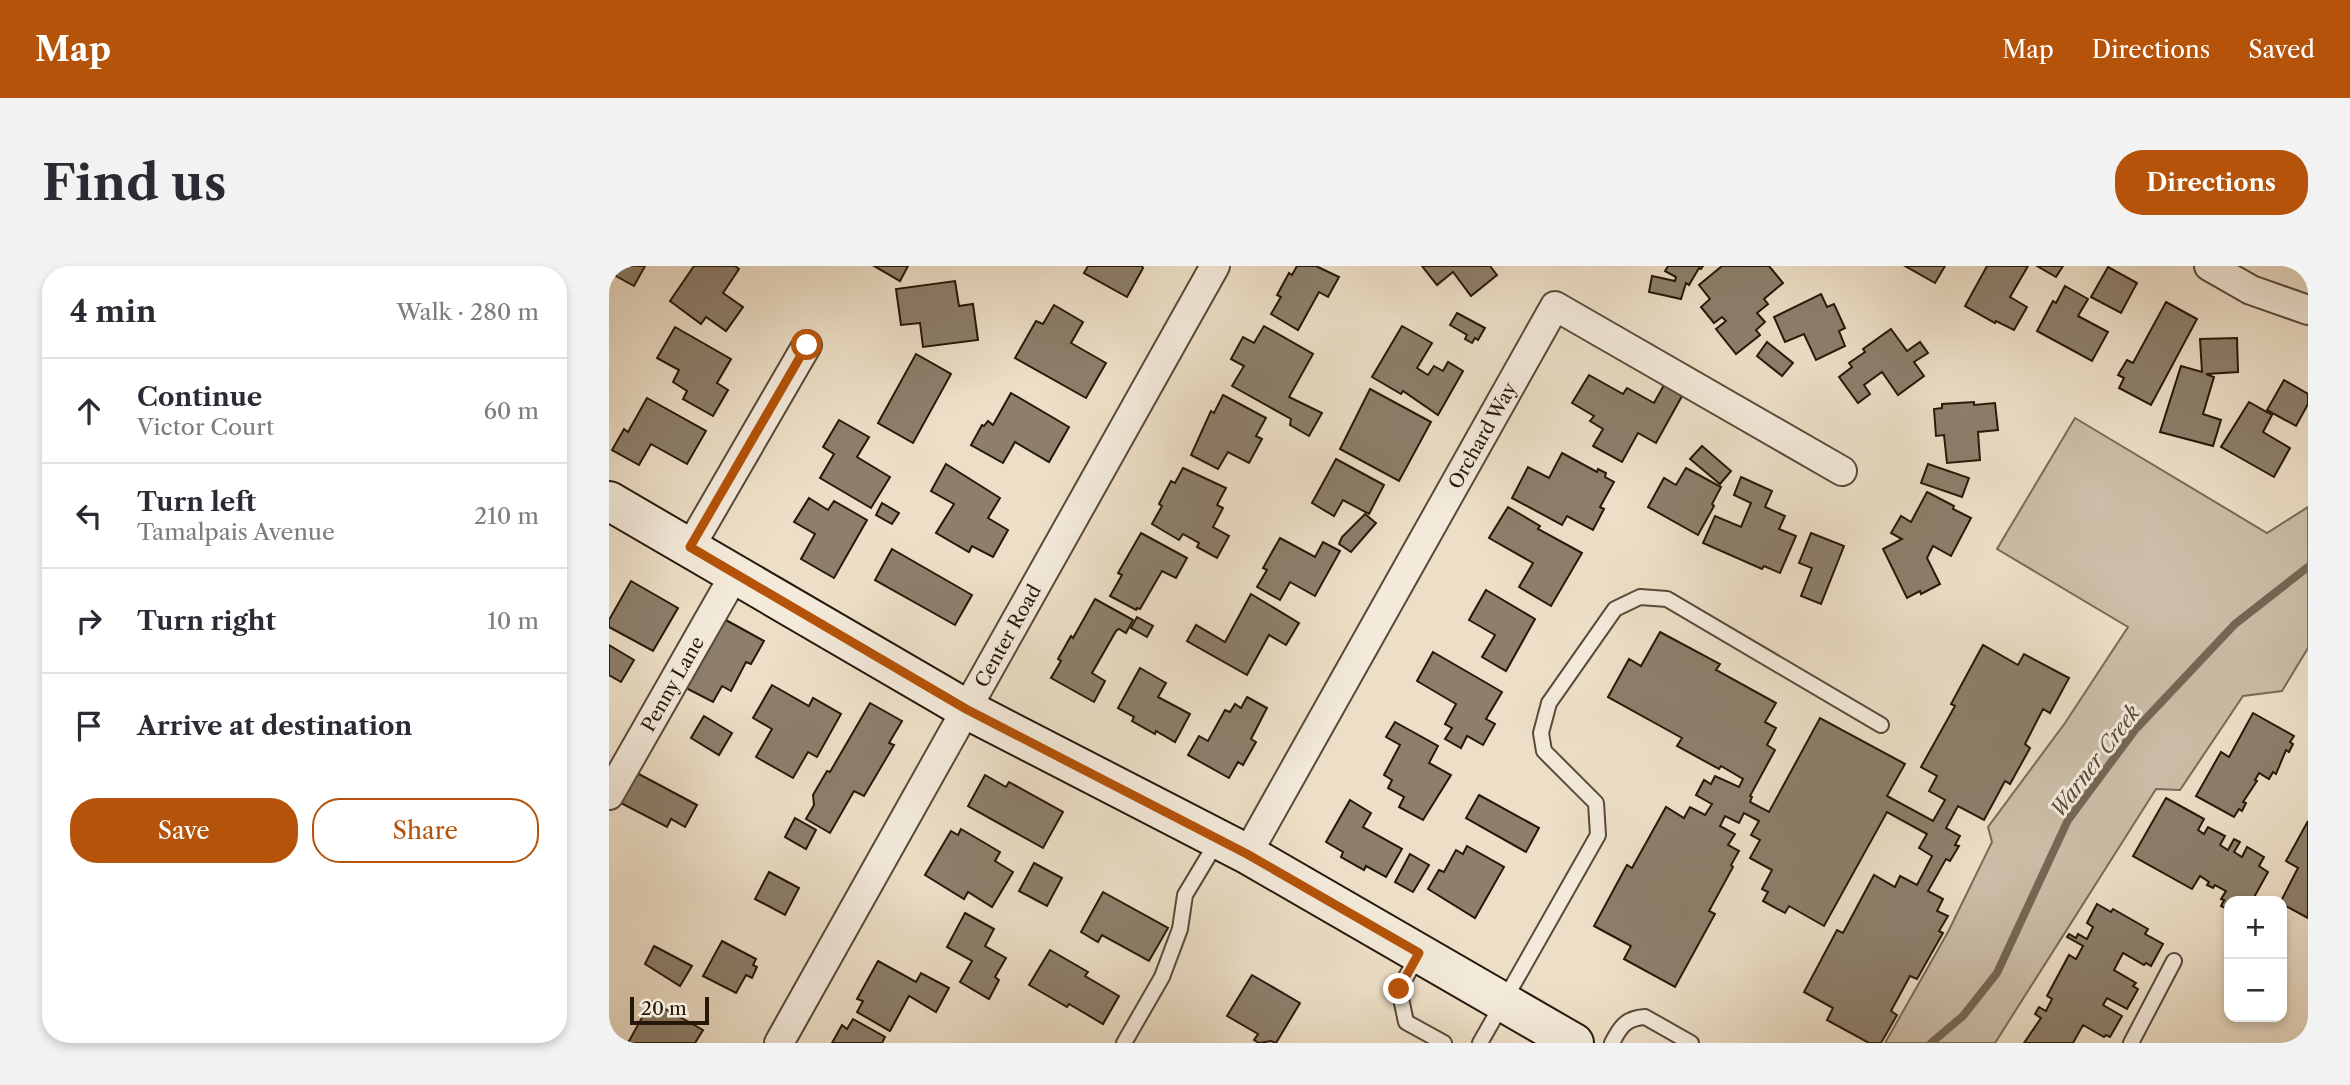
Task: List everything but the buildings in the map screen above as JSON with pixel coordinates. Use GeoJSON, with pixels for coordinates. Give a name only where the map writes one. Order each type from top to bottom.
{"type":"FeatureCollection","features":[{"type":"Feature","properties":{"kind":"street","name":"Center Road"},"geometry":{"type":"LineString","coordinates":[[779,1043],[1215,266]]}},
{"type":"Feature","properties":{"kind":"street"},"geometry":{"type":"LineString","coordinates":[[2209,266],[2251,290],[2308,310]]}},
{"type":"Feature","properties":{"kind":"street","name":"Orchard Way"},"geometry":{"type":"LineString","coordinates":[[1233,846],[1555,306],[1842,471]]}},
{"type":"Feature","properties":{"kind":"street"},"geometry":{"type":"LineString","coordinates":[[690,547],[807,345]]}},
{"type":"Feature","properties":{"kind":"street"},"geometry":{"type":"LineString","coordinates":[[609,501],[966,709],[1233,846],[1503,1002],[1554,1038]]}},
{"type":"Feature","properties":{"kind":"street","name":"Penny Lane"},"geometry":{"type":"LineString","coordinates":[[609,795],[735,574]]}},
{"type":"Feature","properties":{"kind":"lane"},"geometry":{"type":"LineString","coordinates":[[1480,1043],[1598,835],[1596,803],[1544,751],[1541,733],[1549,703],[1615,609],[1640,597],[1667,599],[1881,725]]}},
{"type":"Feature","properties":{"kind":"lane"},"geometry":{"type":"LineString","coordinates":[[1124,1043],[1162,977],[1180,929],[1185,895],[1233,846]]}},
{"type":"Feature","properties":{"kind":"lane"},"geometry":{"type":"LineString","coordinates":[[1419,953],[1399,989],[1406,1022],[1444,1043]]}},
{"type":"Feature","properties":{"kind":"lane"},"geometry":{"type":"LineString","coordinates":[[2131,1043],[2174,961]]}},
{"type":"Feature","properties":{"kind":"lane"},"geometry":{"type":"LineString","coordinates":[[1612,1043],[1620,1027],[1628,1021],[1645,1017],[1691,1043]]}},
{"type":"Feature","properties":{"kind":"shaded area"},"geometry":{"type":"Polygon","coordinates":[[[2075,418],[2267,533],[2308,507],[2308,648],[2282,691],[2243,696],[2180,790],[2156,789],[1995,1043],[1885,1043],[1948,932],[1992,842],[1988,827],[2065,723],[2128,627],[1997,549],[2075,418]]]}},
{"type":"Feature","properties":{"kind":"waterway","name":"Warner Creek"},"geometry":{"type":"LineString","coordinates":[[1931,1043],[1963,1016],[1997,973],[2068,820],[2135,730],[2235,624],[2308,567]]}},
{"type":"Feature","properties":{"kind":"route"},"geometry":{"type":"LineString","coordinates":[[807,345],[690,547],[966,709],[1247,854],[1419,953],[1399,989]]}}]}
